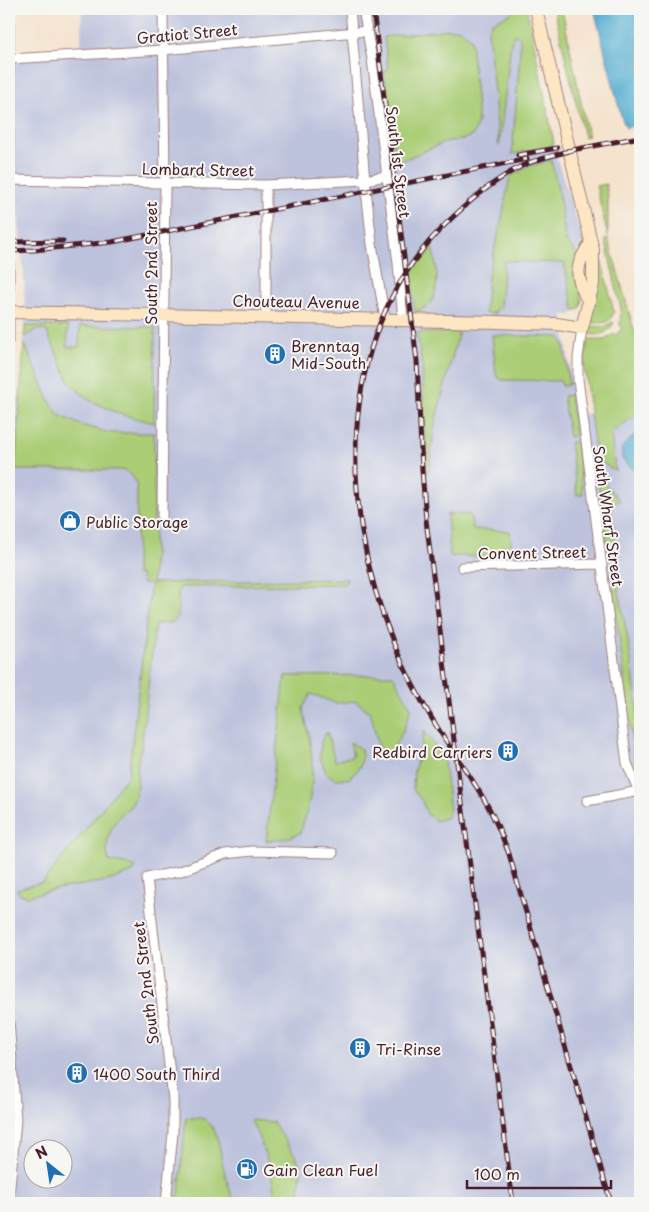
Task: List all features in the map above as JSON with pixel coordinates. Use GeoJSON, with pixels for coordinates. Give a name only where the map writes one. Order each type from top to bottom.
{"type":"FeatureCollection","features":[{"type":"Feature","properties":{"kind":"street"},"geometry":{"type":"LineString","coordinates":[[9,9],[9,339]]}},
{"type":"Feature","properties":{"kind":"street","name":"South 2nd Street"},"geometry":{"type":"LineString","coordinates":[[162,518],[164,314],[163,9]]}},
{"type":"Feature","properties":{"kind":"street"},"geometry":{"type":"LineString","coordinates":[[350,9],[364,180],[372,244],[385,319]]}},
{"type":"Feature","properties":{"kind":"street","name":"South 1st Street"},"geometry":{"type":"LineString","coordinates":[[363,9],[398,263],[403,320]]}},
{"type":"Feature","properties":{"kind":"street"},"geometry":{"type":"LineString","coordinates":[[536,9],[591,243],[580,259],[578,269],[589,303],[582,328]]}},
{"type":"Feature","properties":{"kind":"street","name":"Gratiot Street"},"geometry":{"type":"LineString","coordinates":[[9,58],[163,50],[367,31]]}},
{"type":"Feature","properties":{"kind":"street","name":"Lombard Street"},"geometry":{"type":"LineString","coordinates":[[9,180],[266,185],[364,180],[386,176]]}},
{"type":"Feature","properties":{"kind":"street"},"geometry":{"type":"LineString","coordinates":[[266,185],[266,317]]}},
{"type":"Feature","properties":{"kind":"street","name":"Chouteau Avenue"},"geometry":{"type":"LineString","coordinates":[[9,312],[385,319],[557,324],[582,328]]}},
{"type":"Feature","properties":{"kind":"street","name":"South Wharf Street"},"geometry":{"type":"LineString","coordinates":[[582,328],[578,358],[578,379],[627,763],[640,793]]}},
{"type":"Feature","properties":{"kind":"street","name":"Convent Street"},"geometry":{"type":"LineString","coordinates":[[462,567],[602,564]]}},
{"type":"Feature","properties":{"kind":"street"},"geometry":{"type":"LineString","coordinates":[[587,801],[640,793]]}},
{"type":"Feature","properties":{"kind":"street","name":"South 2nd Street"},"geometry":{"type":"LineString","coordinates":[[166,1203],[174,1133],[173,1099],[147,878],[181,871],[226,854],[252,850],[333,853]]}},
{"type":"Feature","properties":{"kind":"street"},"geometry":{"type":"LineString","coordinates":[[9,1020],[16,1120],[9,1197]]}},
{"type":"Feature","properties":{"kind":"shaded area"},"geometry":{"type":"Polygon","coordinates":[[[82,9],[527,9],[558,163],[583,240],[573,266],[580,309],[570,315],[563,315],[575,414],[640,411],[640,1203],[9,1203],[9,467],[23,368],[25,326],[24,274],[9,125],[9,54],[81,49],[82,9]]]}},
{"type":"Feature","properties":{"kind":"green space"},"geometry":{"type":"Polygon","coordinates":[[[515,9],[527,9],[554,143],[552,143],[553,146],[512,154],[520,37],[514,35],[511,43],[499,146],[488,30],[491,23],[510,14],[515,9]]]}},
{"type":"Feature","properties":{"kind":"green space"},"geometry":{"type":"Polygon","coordinates":[[[554,9],[562,9],[588,136],[584,137],[554,9]]]}},
{"type":"Feature","properties":{"kind":"green space"},"geometry":{"type":"Polygon","coordinates":[[[461,29],[471,39],[478,122],[473,135],[462,140],[448,141],[396,163],[384,71],[388,70],[384,37],[461,29]]]}},
{"type":"Feature","properties":{"kind":"green space"},"geometry":{"type":"Polygon","coordinates":[[[551,160],[559,193],[566,241],[577,254],[574,268],[581,296],[580,309],[574,310],[564,263],[504,261],[500,308],[494,314],[485,313],[488,276],[510,176],[530,166],[551,160]]]}},
{"type":"Feature","properties":{"kind":"green space"},"geometry":{"type":"Polygon","coordinates":[[[606,184],[608,198],[608,236],[596,186],[606,184]]]}},
{"type":"Feature","properties":{"kind":"green space"},"geometry":{"type":"Polygon","coordinates":[[[608,238],[640,351],[640,411],[611,434],[615,471],[596,459],[584,364],[588,340],[604,340],[614,334],[616,335],[622,328],[620,326],[621,309],[605,239],[608,238]]]}},
{"type":"Feature","properties":{"kind":"green space"},"geometry":{"type":"Polygon","coordinates":[[[431,244],[437,275],[436,292],[429,305],[415,312],[410,273],[431,244]]]}},
{"type":"Feature","properties":{"kind":"green space"},"geometry":{"type":"Polygon","coordinates":[[[599,262],[602,262],[614,312],[608,321],[599,323],[591,322],[599,262]]]}},
{"type":"Feature","properties":{"kind":"green space"},"geometry":{"type":"Polygon","coordinates":[[[612,322],[614,323],[612,326],[604,333],[597,335],[589,334],[591,326],[604,327],[612,322]]]}},
{"type":"Feature","properties":{"kind":"green space"},"geometry":{"type":"Polygon","coordinates":[[[25,326],[68,326],[67,347],[79,347],[80,326],[155,327],[154,423],[120,414],[89,400],[70,383],[46,330],[36,330],[24,337],[25,326]]]}},
{"type":"Feature","properties":{"kind":"green space"},"geometry":{"type":"Polygon","coordinates":[[[459,332],[435,422],[428,474],[426,474],[422,366],[417,333],[459,332]]]}},
{"type":"Feature","properties":{"kind":"green space"},"geometry":{"type":"Polygon","coordinates":[[[492,335],[560,337],[564,345],[569,385],[562,386],[561,381],[501,380],[496,375],[492,335]]]}},
{"type":"Feature","properties":{"kind":"green space"},"geometry":{"type":"Polygon","coordinates":[[[24,343],[49,400],[59,415],[81,425],[110,433],[154,433],[154,554],[152,583],[347,579],[345,584],[181,587],[178,592],[178,617],[173,622],[155,624],[138,762],[137,790],[132,805],[115,822],[107,844],[109,861],[131,865],[136,868],[133,872],[108,881],[57,889],[28,896],[19,894],[17,889],[43,882],[128,776],[151,584],[142,583],[141,575],[136,574],[137,492],[135,481],[130,474],[123,470],[15,470],[24,343]]]}},
{"type":"Feature","properties":{"kind":"green space"},"geometry":{"type":"Polygon","coordinates":[[[570,395],[575,436],[569,437],[563,396],[570,395]]]}},
{"type":"Feature","properties":{"kind":"green space"},"geometry":{"type":"Polygon","coordinates":[[[576,441],[583,494],[577,495],[570,442],[576,441]]]}},
{"type":"Feature","properties":{"kind":"green space"},"geometry":{"type":"Polygon","coordinates":[[[600,478],[620,501],[610,503],[616,554],[611,556],[609,554],[598,479],[600,478]]]}},
{"type":"Feature","properties":{"kind":"green space"},"geometry":{"type":"Polygon","coordinates":[[[447,514],[470,515],[473,529],[510,531],[512,556],[450,556],[447,514]]]}},
{"type":"Feature","properties":{"kind":"green space"},"geometry":{"type":"Polygon","coordinates":[[[612,582],[616,582],[618,586],[630,651],[640,740],[640,762],[635,762],[612,582]]]}},
{"type":"Feature","properties":{"kind":"green space"},"geometry":{"type":"Polygon","coordinates":[[[393,675],[411,708],[402,733],[387,755],[378,746],[371,713],[356,701],[335,703],[311,694],[303,708],[312,756],[312,785],[306,816],[300,833],[288,838],[266,841],[285,676],[393,675]]]}},
{"type":"Feature","properties":{"kind":"green space"},"geometry":{"type":"Polygon","coordinates":[[[424,731],[443,756],[450,810],[446,818],[436,821],[427,814],[422,801],[413,789],[414,770],[424,731]]]}},
{"type":"Feature","properties":{"kind":"green space"},"geometry":{"type":"Polygon","coordinates":[[[327,732],[335,761],[353,756],[350,742],[361,749],[362,759],[360,766],[349,779],[335,779],[326,773],[320,758],[321,741],[327,732]]]}},
{"type":"Feature","properties":{"kind":"green space"},"geometry":{"type":"Polygon","coordinates":[[[186,1118],[204,1119],[215,1131],[225,1176],[235,1203],[178,1203],[186,1118]]]}},
{"type":"Feature","properties":{"kind":"green space"},"geometry":{"type":"Polygon","coordinates":[[[250,1120],[273,1122],[298,1160],[301,1171],[298,1203],[275,1203],[273,1183],[267,1160],[250,1120]]]}},
{"type":"Feature","properties":{"kind":"water"},"geometry":{"type":"Polygon","coordinates":[[[594,9],[640,9],[640,144],[626,128],[621,116],[594,9]]]}},
{"type":"Feature","properties":{"kind":"water"},"geometry":{"type":"Polygon","coordinates":[[[640,430],[640,476],[622,459],[622,447],[640,430]]]}},
{"type":"Feature","properties":{"kind":"pier"},"geometry":{"type":"Polygon","coordinates":[[[640,125],[640,142],[636,143],[624,129],[640,125]]]}},
{"type":"Feature","properties":{"kind":"railway"},"geometry":{"type":"LineString","coordinates":[[373,9],[417,361],[426,520],[513,1203]]}},
{"type":"Feature","properties":{"kind":"railway"},"geometry":{"type":"LineString","coordinates":[[567,151],[640,137]]}},
{"type":"Feature","properties":{"kind":"railway"},"geometry":{"type":"LineString","coordinates":[[518,155],[557,148]]}},
{"type":"Feature","properties":{"kind":"railway"},"geometry":{"type":"LineString","coordinates":[[572,150],[524,165],[495,182],[453,217],[414,261],[386,310],[367,363],[358,419],[356,477],[362,534],[375,590],[394,644],[420,699],[485,801],[509,854],[611,1203]]}},
{"type":"Feature","properties":{"kind":"railway"},"geometry":{"type":"LineString","coordinates":[[9,251],[112,242],[527,159]]}},
{"type":"Feature","properties":{"kind":"railway"},"geometry":{"type":"LineString","coordinates":[[9,242],[63,241]]}},
{"type":"Feature","properties":{"kind":"place","name":"Brenntag Mid-South"},"geometry":{"type":"Point","coordinates":[275,354]}},
{"type":"Feature","properties":{"kind":"place","name":"Public Storage"},"geometry":{"type":"Point","coordinates":[70,521]}},
{"type":"Feature","properties":{"kind":"place","name":"Redbird Carriers"},"geometry":{"type":"Point","coordinates":[508,751]}},
{"type":"Feature","properties":{"kind":"place","name":"Tri-Rinse"},"geometry":{"type":"Point","coordinates":[360,1048]}},
{"type":"Feature","properties":{"kind":"place","name":"1400 South Third"},"geometry":{"type":"Point","coordinates":[77,1073]}},
{"type":"Feature","properties":{"kind":"place","name":"Gain Clean Fuel"},"geometry":{"type":"Point","coordinates":[247,1169]}}]}
